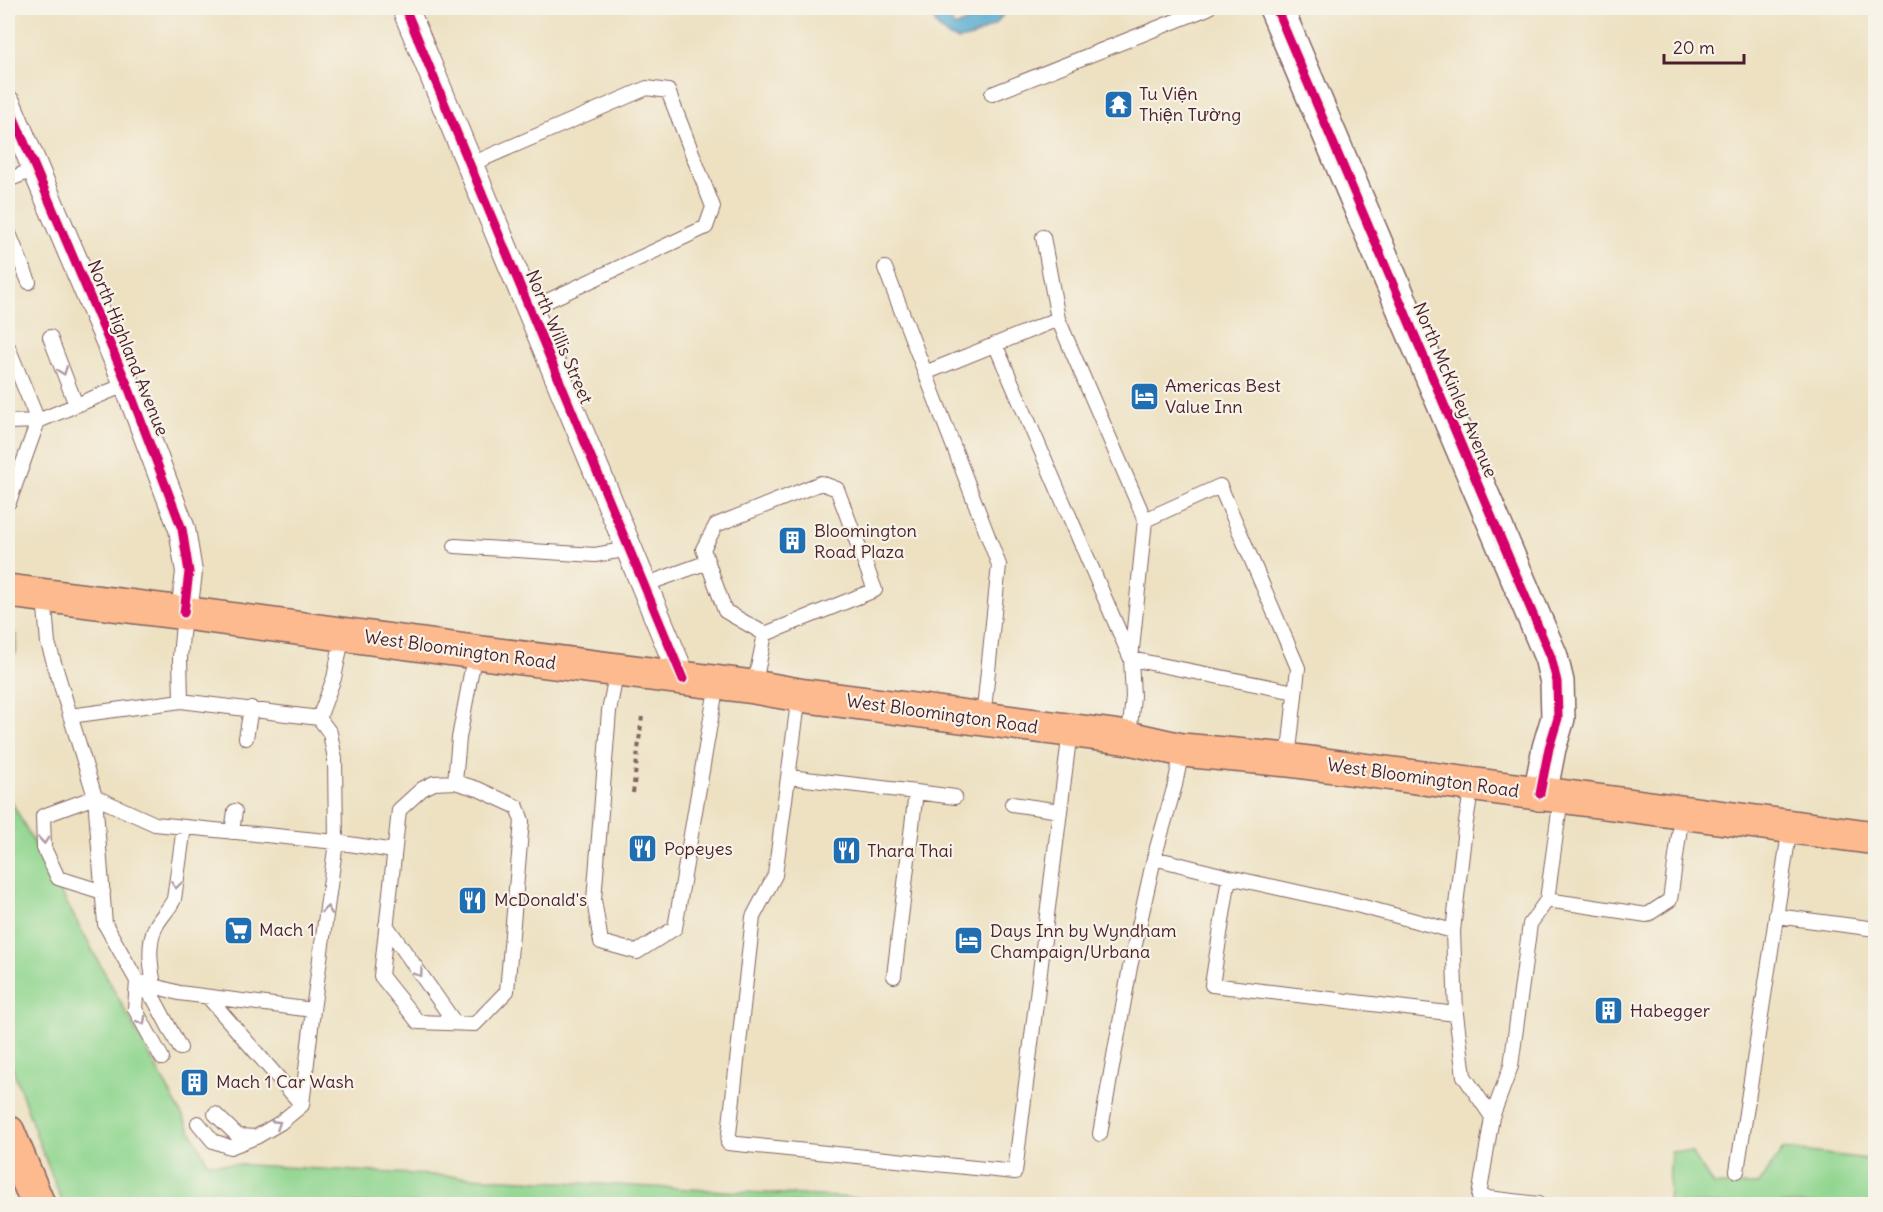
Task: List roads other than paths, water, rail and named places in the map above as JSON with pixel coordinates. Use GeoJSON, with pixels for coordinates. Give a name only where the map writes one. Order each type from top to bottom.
{"type":"FeatureCollection","features":[{"type":"Feature","properties":{"kind":"main road","name":"West Bloomington Road"},"geometry":{"type":"LineString","coordinates":[[8,591],[754,687],[1129,738],[1182,750],[1288,760],[1875,838]]}},
{"type":"Feature","properties":{"kind":"main road"},"geometry":{"type":"LineString","coordinates":[[8,1131],[38,1204]]}},
{"type":"Feature","properties":{"kind":"street","name":"North Willis Street"},"geometry":{"type":"LineString","coordinates":[[405,8],[683,679]]}},
{"type":"Feature","properties":{"kind":"street","name":"North McKinley Avenue"},"geometry":{"type":"LineString","coordinates":[[1275,8],[1551,657],[1557,682],[1558,718],[1549,748],[1551,795]]}},
{"type":"Feature","properties":{"kind":"street","name":"North Highland Avenue"},"geometry":{"type":"LineString","coordinates":[[8,104],[127,384],[182,529],[189,572],[184,613]]}},
{"type":"Feature","properties":{"kind":"lane"},"geometry":{"type":"LineString","coordinates":[[992,94],[1208,8]]}},
{"type":"Feature","properties":{"kind":"lane"},"geometry":{"type":"LineString","coordinates":[[469,165],[647,88],[668,91],[713,207],[706,227],[530,309]]}},
{"type":"Feature","properties":{"kind":"lane"},"geometry":{"type":"LineString","coordinates":[[8,180],[35,169]]}},
{"type":"Feature","properties":{"kind":"lane"},"geometry":{"type":"LineString","coordinates":[[8,231],[29,282]]}},
{"type":"Feature","properties":{"kind":"lane"},"geometry":{"type":"LineString","coordinates":[[1043,237],[1058,319],[1144,520],[1131,659],[1133,696],[1129,738]]}},
{"type":"Feature","properties":{"kind":"lane"},"geometry":{"type":"LineString","coordinates":[[885,268],[999,565],[983,719]]}},
{"type":"Feature","properties":{"kind":"lane"},"geometry":{"type":"LineString","coordinates":[[925,372],[1058,319]]}},
{"type":"Feature","properties":{"kind":"lane"},"geometry":{"type":"LineString","coordinates":[[50,336],[76,405]]}},
{"type":"Feature","properties":{"kind":"lane"},"geometry":{"type":"LineString","coordinates":[[995,344],[1131,659]]}},
{"type":"Feature","properties":{"kind":"lane"},"geometry":{"type":"LineString","coordinates":[[8,347],[38,421],[8,505]]}},
{"type":"Feature","properties":{"kind":"lane"},"geometry":{"type":"LineString","coordinates":[[8,367],[14,383],[26,392]]}},
{"type":"Feature","properties":{"kind":"lane"},"geometry":{"type":"LineString","coordinates":[[8,422],[38,421],[127,384]]}},
{"type":"Feature","properties":{"kind":"lane"},"geometry":{"type":"LineString","coordinates":[[821,483],[837,489],[876,590],[765,634],[725,611],[704,549],[716,525],[821,483]]}},
{"type":"Feature","properties":{"kind":"lane"},"geometry":{"type":"LineString","coordinates":[[1144,520],[1220,486],[1298,668],[1288,760]]}},
{"type":"Feature","properties":{"kind":"lane"},"geometry":{"type":"LineString","coordinates":[[455,546],[595,555],[629,549]]}},
{"type":"Feature","properties":{"kind":"lane"},"geometry":{"type":"LineString","coordinates":[[644,585],[708,562]]}},
{"type":"Feature","properties":{"kind":"lane"},"geometry":{"type":"LineString","coordinates":[[44,596],[48,643],[95,797],[105,924],[137,981],[154,999],[180,1048]]}},
{"type":"Feature","properties":{"kind":"lane"},"geometry":{"type":"LineString","coordinates":[[181,701],[180,657],[184,613]]}},
{"type":"Feature","properties":{"kind":"lane"},"geometry":{"type":"LineString","coordinates":[[319,718],[334,678],[343,634]]}},
{"type":"Feature","properties":{"kind":"lane"},"geometry":{"type":"LineString","coordinates":[[754,687],[765,634]]}},
{"type":"Feature","properties":{"kind":"lane"},"geometry":{"type":"LineString","coordinates":[[455,782],[459,738],[475,652]]}},
{"type":"Feature","properties":{"kind":"lane"},"geometry":{"type":"LineString","coordinates":[[1131,659],[1295,692]]}},
{"type":"Feature","properties":{"kind":"lane"},"geometry":{"type":"LineString","coordinates":[[617,670],[609,711],[594,900],[601,942],[637,952],[675,928],[717,683]]}},
{"type":"Feature","properties":{"kind":"lane"},"geometry":{"type":"LineString","coordinates":[[800,695],[775,875],[753,917],[728,1143],[1014,1172],[1070,731]]}},
{"type":"Feature","properties":{"kind":"lane"},"geometry":{"type":"LineString","coordinates":[[70,716],[181,701],[319,718],[330,733],[335,759],[336,842],[302,1105],[280,1123],[256,1137],[230,1147],[213,1141],[198,1123]]}},
{"type":"Feature","properties":{"kind":"lane"},"geometry":{"type":"LineString","coordinates":[[246,738],[250,708]]}},
{"type":"Feature","properties":{"kind":"lane"},"geometry":{"type":"LineString","coordinates":[[1100,1134],[1130,967],[1154,858],[1175,785],[1182,750]]}},
{"type":"Feature","properties":{"kind":"lane"},"geometry":{"type":"LineString","coordinates":[[789,777],[956,796]]}},
{"type":"Feature","properties":{"kind":"lane"},"geometry":{"type":"LineString","coordinates":[[455,782],[478,789],[518,807],[522,821],[507,991],[475,1024],[418,1022],[381,976],[399,810],[422,789],[434,783],[455,782]]}},
{"type":"Feature","properties":{"kind":"lane"},"geometry":{"type":"LineString","coordinates":[[1472,785],[1454,931],[1456,1014],[1464,1076],[1492,1117]]}},
{"type":"Feature","properties":{"kind":"lane"},"geometry":{"type":"LineString","coordinates":[[894,976],[916,792]]}},
{"type":"Feature","properties":{"kind":"lane"},"geometry":{"type":"LineString","coordinates":[[1539,1204],[1479,1197],[1492,1117],[1511,1066],[1530,924],[1547,900],[1551,795]]}},
{"type":"Feature","properties":{"kind":"lane"},"geometry":{"type":"LineString","coordinates":[[103,891],[58,878],[44,848],[43,816],[95,797],[155,824],[394,850]]}},
{"type":"Feature","properties":{"kind":"lane"},"geometry":{"type":"LineString","coordinates":[[1012,804],[1060,811]]}},
{"type":"Feature","properties":{"kind":"lane"},"geometry":{"type":"LineString","coordinates":[[231,832],[236,811]]}},
{"type":"Feature","properties":{"kind":"lane"},"geometry":{"type":"LineString","coordinates":[[1547,900],[1647,915],[1670,900],[1682,813]]}},
{"type":"Feature","properties":{"kind":"lane"},"geometry":{"type":"LineString","coordinates":[[154,986],[150,956],[155,928],[170,909],[174,899],[184,827]]}},
{"type":"Feature","properties":{"kind":"lane"},"geometry":{"type":"LineString","coordinates":[[1737,1171],[1790,827]]}},
{"type":"Feature","properties":{"kind":"lane"},"geometry":{"type":"LineString","coordinates":[[1154,858],[1360,906],[1454,931]]}},
{"type":"Feature","properties":{"kind":"lane"},"geometry":{"type":"LineString","coordinates":[[1229,877],[1212,985],[1456,1014]]}},
{"type":"Feature","properties":{"kind":"lane"},"geometry":{"type":"LineString","coordinates":[[1776,916],[1875,929]]}},
{"type":"Feature","properties":{"kind":"lane"},"geometry":{"type":"LineString","coordinates":[[386,925],[455,1023]]}},
{"type":"Feature","properties":{"kind":"lane"},"geometry":{"type":"LineString","coordinates":[[137,981],[178,993],[313,1010]]}},
{"type":"Feature","properties":{"kind":"lane"},"geometry":{"type":"LineString","coordinates":[[137,981],[135,1009],[162,1058]]}},
{"type":"Feature","properties":{"kind":"lane"},"geometry":{"type":"LineString","coordinates":[[208,997],[302,1105]]}},
{"type":"Feature","properties":{"kind":"lane"},"geometry":{"type":"LineString","coordinates":[[215,1114],[238,1136],[256,1137]]}},
{"type":"Feature","properties":{"kind":"water"},"geometry":{"type":"Polygon","coordinates":[[[930,8],[946,8],[954,27],[991,12],[989,8],[1013,8],[996,24],[972,37],[958,40],[947,36],[936,25],[930,8]]]}},
{"type":"Feature","properties":{"kind":"place","name":"Tu Viện Thiện Tường"},"geometry":{"type":"Point","coordinates":[1118,104]}},
{"type":"Feature","properties":{"kind":"place","name":"Americas Best Value Inn"},"geometry":{"type":"Point","coordinates":[1144,396]}},
{"type":"Feature","properties":{"kind":"place","name":"Bloomington Road Plaza"},"geometry":{"type":"Point","coordinates":[793,541]}},
{"type":"Feature","properties":{"kind":"place","name":"Popeyes"},"geometry":{"type":"Point","coordinates":[643,849]}},
{"type":"Feature","properties":{"kind":"place","name":"Thara Thai"},"geometry":{"type":"Point","coordinates":[846,851]}},
{"type":"Feature","properties":{"kind":"place","name":"McDonald's"},"geometry":{"type":"Point","coordinates":[473,900]}},
{"type":"Feature","properties":{"kind":"place","name":"Mach 1"},"geometry":{"type":"Point","coordinates":[238,930]}},
{"type":"Feature","properties":{"kind":"place","name":"Days Inn by Wyndham Champaign/Urbana"},"geometry":{"type":"Point","coordinates":[969,941]}},
{"type":"Feature","properties":{"kind":"place","name":"Habegger"},"geometry":{"type":"Point","coordinates":[1609,1011]}},
{"type":"Feature","properties":{"kind":"place","name":"Mach 1 Car Wash"},"geometry":{"type":"Point","coordinates":[195,1082]}}]}
